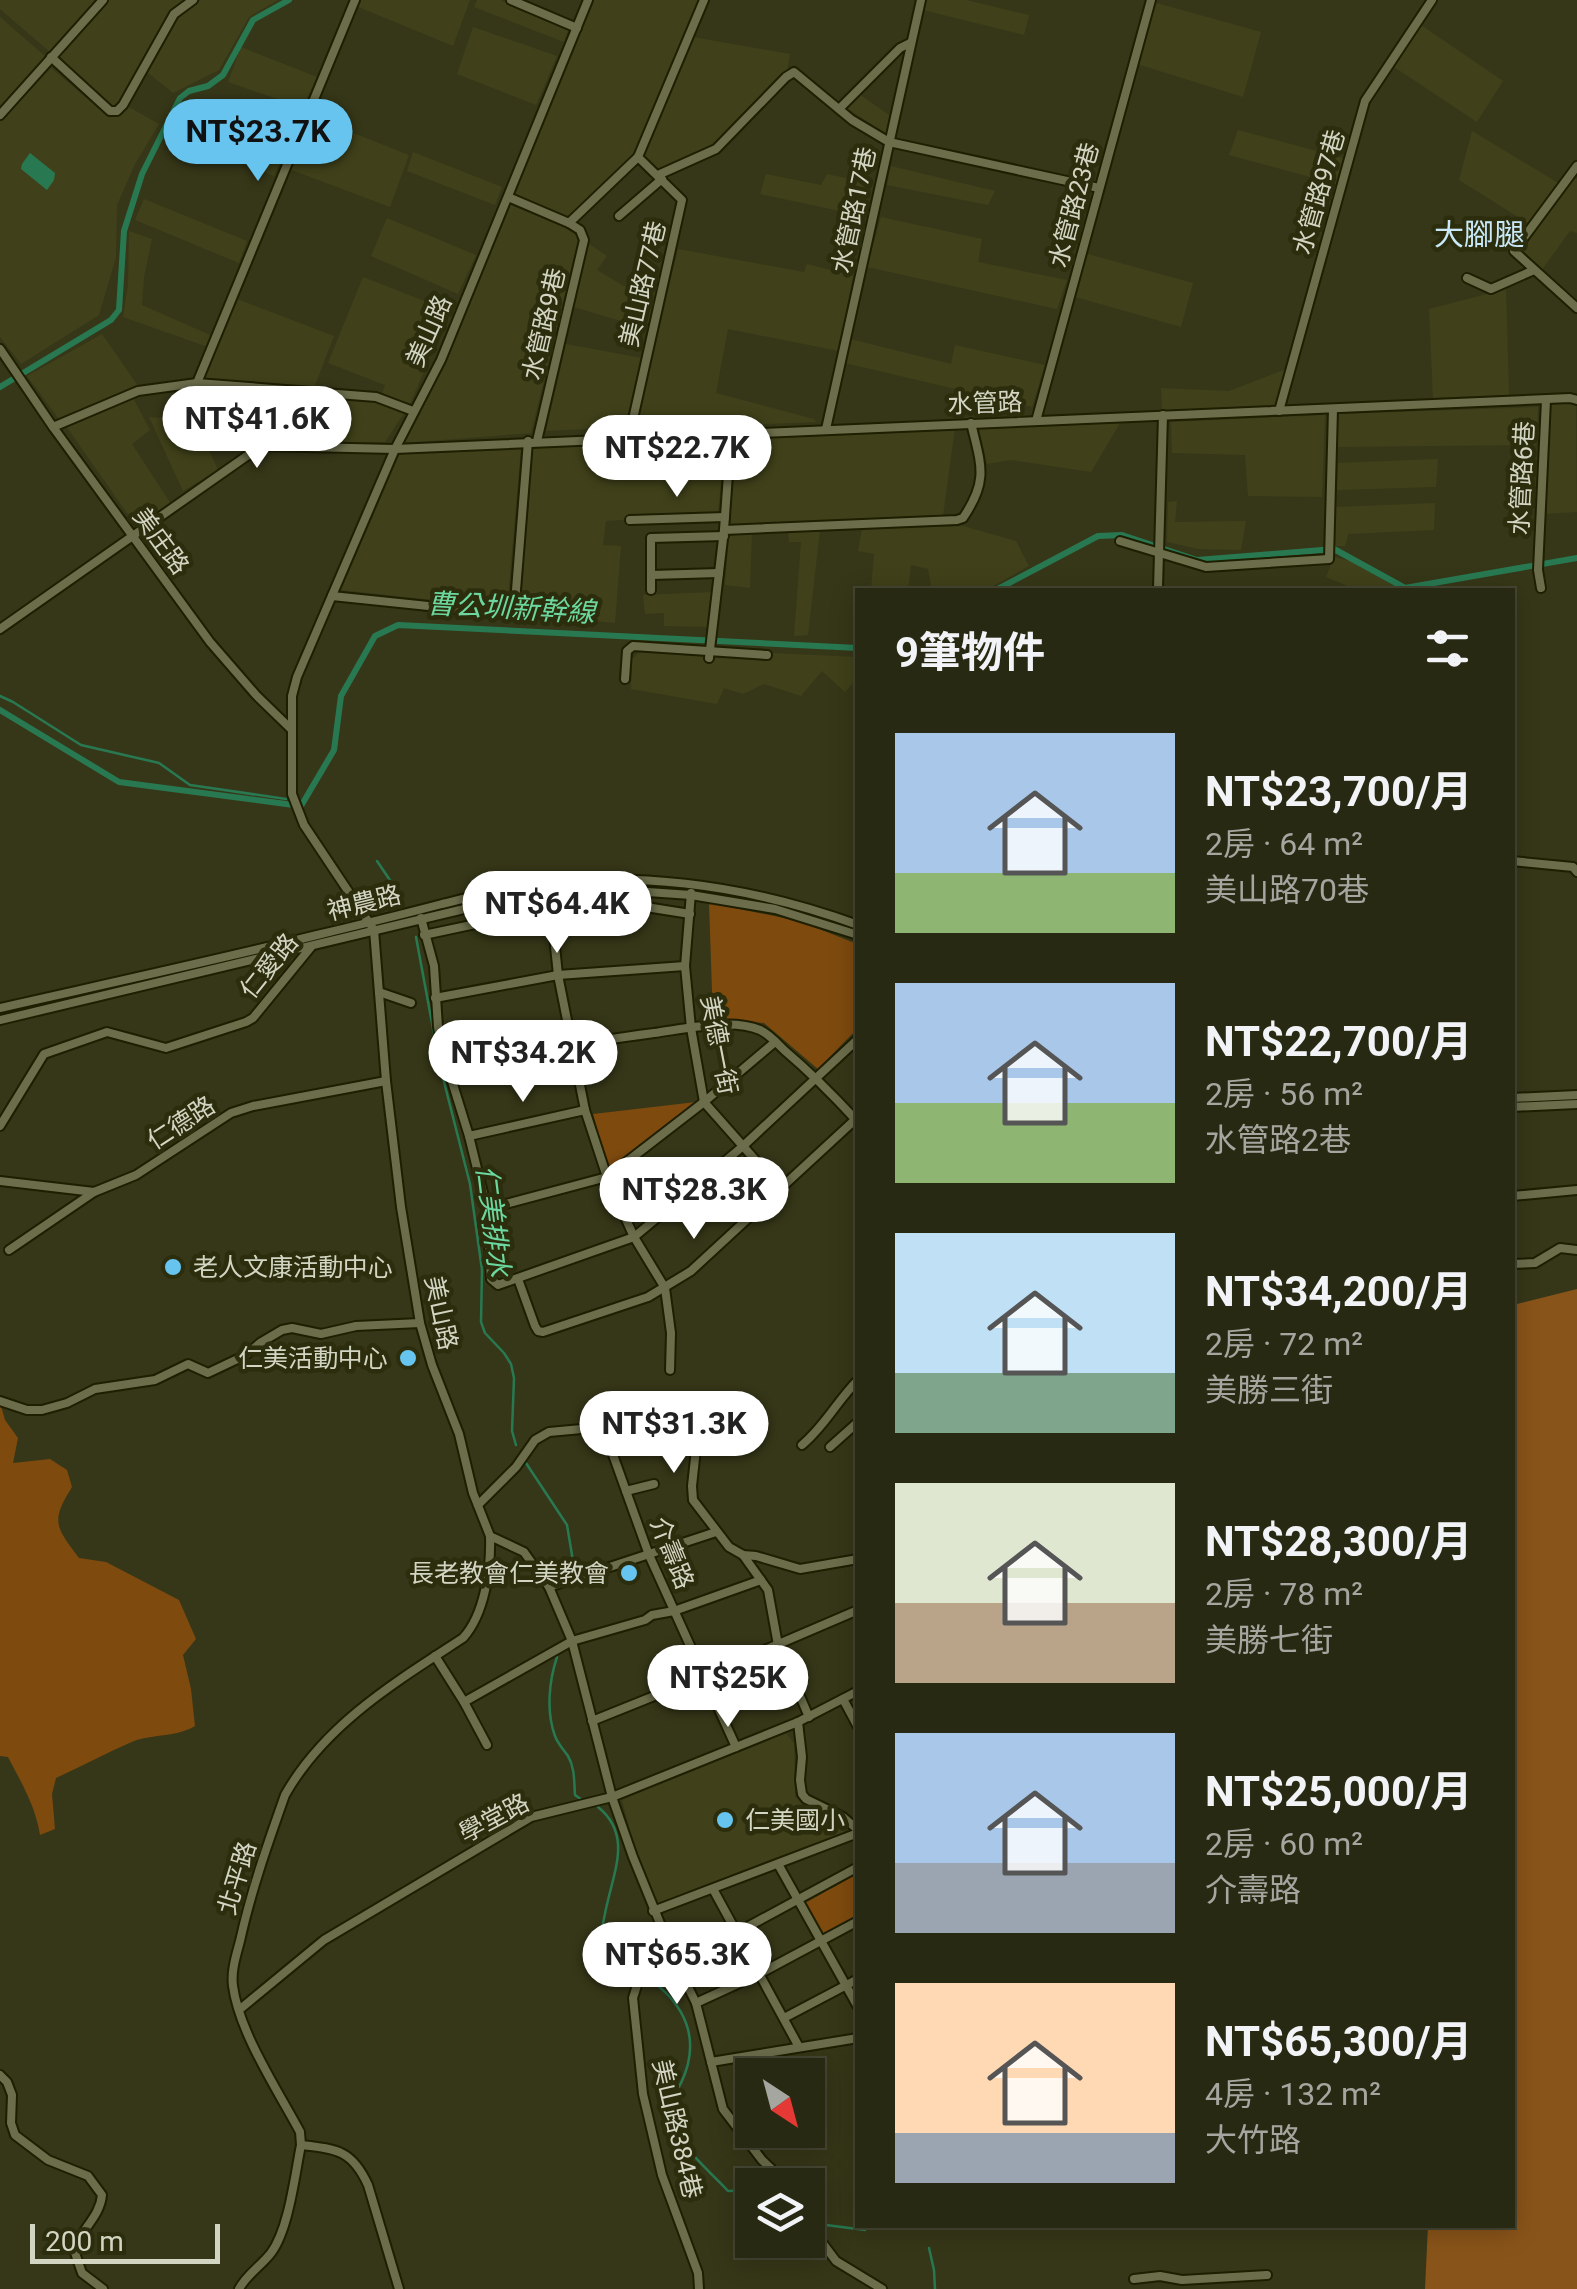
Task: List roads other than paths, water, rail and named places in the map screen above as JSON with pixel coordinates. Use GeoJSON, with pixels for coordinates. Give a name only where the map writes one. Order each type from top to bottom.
{"type":"FeatureCollection","features":[{"type":"Feature","properties":{"kind":"street"},"geometry":{"type":"LineString","coordinates":[[0,115],[103,0]]}},
{"type":"Feature","properties":{"kind":"street"},"geometry":{"type":"LineString","coordinates":[[51,57],[110,111],[118,111],[174,14],[194,0]]}},
{"type":"Feature","properties":{"kind":"street"},"geometry":{"type":"LineString","coordinates":[[197,383],[354,0]]}},
{"type":"Feature","properties":{"kind":"street"},"geometry":{"type":"LineString","coordinates":[[511,0],[577,28]]}},
{"type":"Feature","properties":{"kind":"street","name":"美山路"},"geometry":{"type":"LineString","coordinates":[[490,1536],[470,1480],[460,1434],[420,1323],[386,1081],[374,930],[298,813],[292,794],[292,696],[395,448],[440,360],[588,0]]}},
{"type":"Feature","properties":{"kind":"street"},"geometry":{"type":"LineString","coordinates":[[508,196],[569,223],[638,157],[704,0]]}},
{"type":"Feature","properties":{"kind":"street","name":"水管路17巷"},"geometry":{"type":"LineString","coordinates":[[826,429],[921,0]]}},
{"type":"Feature","properties":{"kind":"street","name":"水管路23巷"},"geometry":{"type":"LineString","coordinates":[[1036,421],[1151,0]]}},
{"type":"Feature","properties":{"kind":"street","name":"水管路97巷"},"geometry":{"type":"LineString","coordinates":[[1279,411],[1365,101],[1432,0]]}},
{"type":"Feature","properties":{"kind":"street"},"geometry":{"type":"LineString","coordinates":[[839,110],[900,48],[910,43]]}},
{"type":"Feature","properties":{"kind":"street"},"geometry":{"type":"LineString","coordinates":[[620,216],[660,177],[716,149],[794,72],[839,110],[889,142],[1099,188]]}},
{"type":"Feature","properties":{"kind":"street","name":"美山路77巷"},"geometry":{"type":"LineString","coordinates":[[629,437],[682,206],[679,195],[638,157]]}},
{"type":"Feature","properties":{"kind":"street"},"geometry":{"type":"LineString","coordinates":[[1577,166],[1514,251],[1577,308]]}},
{"type":"Feature","properties":{"kind":"street","name":"水管路9巷"},"geometry":{"type":"LineString","coordinates":[[532,441],[584,240],[580,230],[569,223]]}},
{"type":"Feature","properties":{"kind":"street"},"geometry":{"type":"LineString","coordinates":[[1466,278],[1491,290],[1534,270]]}},
{"type":"Feature","properties":{"kind":"street","name":"美庄路"},"geometry":{"type":"LineString","coordinates":[[0,349],[210,642],[291,730]]}},
{"type":"Feature","properties":{"kind":"street"},"geometry":{"type":"LineString","coordinates":[[53,426],[138,392],[197,383],[376,397],[413,411]]}},
{"type":"Feature","properties":{"kind":"street","name":"水管路6巷"},"geometry":{"type":"LineString","coordinates":[[1542,588],[1538,570],[1546,400]]}},
{"type":"Feature","properties":{"kind":"street","name":"水管路"},"geometry":{"type":"LineString","coordinates":[[0,630],[261,446],[395,448],[1577,400]]}},
{"type":"Feature","properties":{"kind":"street"},"geometry":{"type":"LineString","coordinates":[[1120,541],[1160,549],[1206,567],[1327,560],[1333,408]]}},
{"type":"Feature","properties":{"kind":"street"},"geometry":{"type":"LineString","coordinates":[[1158,588],[1163,416]]}},
{"type":"Feature","properties":{"kind":"street"},"geometry":{"type":"LineString","coordinates":[[651,590],[652,538],[963,518],[980,486],[982,470],[971,423]]}},
{"type":"Feature","properties":{"kind":"street"},"geometry":{"type":"LineString","coordinates":[[710,653],[731,433]]}},
{"type":"Feature","properties":{"kind":"street"},"geometry":{"type":"LineString","coordinates":[[332,596],[514,614],[532,441]]}},
{"type":"Feature","properties":{"kind":"street"},"geometry":{"type":"LineString","coordinates":[[630,520],[725,517]]}},
{"type":"Feature","properties":{"kind":"street"},"geometry":{"type":"LineString","coordinates":[[651,575],[719,573]]}},
{"type":"Feature","properties":{"kind":"street"},"geometry":{"type":"LineString","coordinates":[[625,679],[632,646],[766,655]]}},
{"type":"Feature","properties":{"kind":"street"},"geometry":{"type":"LineString","coordinates":[[1515,861],[1573,867],[1577,872]]}},
{"type":"Feature","properties":{"kind":"street","name":"神農路"},"geometry":{"type":"LineString","coordinates":[[0,1008],[507,888],[570,881],[634,879],[693,884],[779,899],[855,924]]}},
{"type":"Feature","properties":{"kind":"street","name":"美德一街"},"geometry":{"type":"LineString","coordinates":[[693,884],[686,966],[691,1028],[704,1102],[780,1188]]}},
{"type":"Feature","properties":{"kind":"street","name":"神農路"},"geometry":{"type":"LineString","coordinates":[[0,1020],[506,899],[633,890],[691,895],[775,908],[855,934]]}},
{"type":"Feature","properties":{"kind":"street"},"geometry":{"type":"LineString","coordinates":[[424,935],[551,908],[646,907],[690,914]]}},
{"type":"Feature","properties":{"kind":"street"},"geometry":{"type":"LineString","coordinates":[[551,908],[558,975],[585,1110],[607,1177],[634,1238],[665,1288],[671,1333],[670,1370]]}},
{"type":"Feature","properties":{"kind":"street"},"geometry":{"type":"LineString","coordinates":[[420,918],[434,966],[438,1027],[486,1210],[490,1278],[498,1285],[634,1238],[742,1147],[855,1042]]}},
{"type":"Feature","properties":{"kind":"street","name":"仁愛路"},"geometry":{"type":"LineString","coordinates":[[0,1126],[44,1054],[107,1032],[166,1048],[246,1022],[320,935]]}},
{"type":"Feature","properties":{"kind":"street"},"geometry":{"type":"LineString","coordinates":[[435,998],[558,975],[686,966]]}},
{"type":"Feature","properties":{"kind":"street"},"geometry":{"type":"LineString","coordinates":[[379,992],[411,1003]]}},
{"type":"Feature","properties":{"kind":"street"},"geometry":{"type":"LineString","coordinates":[[448,1066],[691,1028],[746,1027],[760,1030],[775,1042],[855,1117]]}},
{"type":"Feature","properties":{"kind":"street"},"geometry":{"type":"LineString","coordinates":[[486,1210],[607,1177],[775,1042]]}},
{"type":"Feature","properties":{"kind":"street","name":"仁德路"},"geometry":{"type":"LineString","coordinates":[[0,1181],[94,1192],[136,1175],[230,1114],[267,1103],[386,1081]]}},
{"type":"Feature","properties":{"kind":"street"},"geometry":{"type":"LineString","coordinates":[[1515,1098],[1577,1094]]}},
{"type":"Feature","properties":{"kind":"street"},"geometry":{"type":"LineString","coordinates":[[1515,1107],[1577,1104]]}},
{"type":"Feature","properties":{"kind":"street"},"geometry":{"type":"LineString","coordinates":[[469,1136],[585,1110]]}},
{"type":"Feature","properties":{"kind":"street"},"geometry":{"type":"LineString","coordinates":[[518,1279],[535,1326],[543,1332],[648,1297],[690,1271],[855,1119]]}},
{"type":"Feature","properties":{"kind":"street"},"geometry":{"type":"LineString","coordinates":[[1515,1196],[1577,1190]]}},
{"type":"Feature","properties":{"kind":"street"},"geometry":{"type":"LineString","coordinates":[[9,1250],[94,1192]]}},
{"type":"Feature","properties":{"kind":"street"},"geometry":{"type":"LineString","coordinates":[[1515,1264],[1535,1262],[1560,1248],[1577,1250]]}},
{"type":"Feature","properties":{"kind":"street"},"geometry":{"type":"LineString","coordinates":[[0,1402],[42,1410],[68,1403],[95,1389],[155,1380],[188,1364],[208,1373],[292,1328],[321,1334],[356,1326],[420,1323]]}},
{"type":"Feature","properties":{"kind":"street"},"geometry":{"type":"LineString","coordinates":[[802,1446],[820,1430],[840,1397],[855,1383]]}},
{"type":"Feature","properties":{"kind":"street"},"geometry":{"type":"LineString","coordinates":[[478,1505],[516,1467],[535,1440],[550,1432],[669,1420],[686,1430],[696,1449],[693,1500],[729,1547],[743,1555],[768,1590],[778,1645],[809,1717]]}},
{"type":"Feature","properties":{"kind":"street"},"geometry":{"type":"LineString","coordinates":[[830,1446],[855,1425]]}},
{"type":"Feature","properties":{"kind":"street","name":"介壽路"},"geometry":{"type":"LineString","coordinates":[[603,1427],[649,1555],[736,1747]]}},
{"type":"Feature","properties":{"kind":"street"},"geometry":{"type":"LineString","coordinates":[[626,1490],[654,1484]]}},
{"type":"Feature","properties":{"kind":"street"},"geometry":{"type":"LineString","coordinates":[[548,1587],[716,1532]]}},
{"type":"Feature","properties":{"kind":"street"},"geometry":{"type":"LineString","coordinates":[[490,1536],[524,1552],[548,1587],[572,1641],[612,1797],[676,1966],[696,2002],[719,2098],[729,2120],[770,2168]]}},
{"type":"Feature","properties":{"kind":"street","name":"北平路"},"geometry":{"type":"LineString","coordinates":[[301,2144],[300,2132],[253,2044],[233,1988],[232,1974],[248,1902],[285,1795],[315,1752],[366,1702],[471,1629],[483,1595],[491,1555],[490,1536]]}},
{"type":"Feature","properties":{"kind":"street"},"geometry":{"type":"LineString","coordinates":[[743,1555],[800,1569],[855,1560]]}},
{"type":"Feature","properties":{"kind":"street"},"geometry":{"type":"LineString","coordinates":[[464,1702],[572,1641],[761,1580]]}},
{"type":"Feature","properties":{"kind":"street"},"geometry":{"type":"LineString","coordinates":[[592,1721],[855,1611]]}},
{"type":"Feature","properties":{"kind":"street"},"geometry":{"type":"LineString","coordinates":[[435,1656],[487,1746]]}},
{"type":"Feature","properties":{"kind":"street","name":"學堂路"},"geometry":{"type":"LineString","coordinates":[[239,2010],[324,1940],[520,1823],[612,1797],[798,1722],[855,1693]]}},
{"type":"Feature","properties":{"kind":"street"},"geometry":{"type":"LineString","coordinates":[[844,1699],[855,1721]]}},
{"type":"Feature","properties":{"kind":"street"},"geometry":{"type":"LineString","coordinates":[[798,1722],[802,1794],[843,1816],[855,1828]]}},
{"type":"Feature","properties":{"kind":"street"},"geometry":{"type":"LineString","coordinates":[[654,1911],[855,1832]]}},
{"type":"Feature","properties":{"kind":"street"},"geometry":{"type":"LineString","coordinates":[[778,1864],[855,2003]]}},
{"type":"Feature","properties":{"kind":"street"},"geometry":{"type":"LineString","coordinates":[[676,1966],[855,1869]]}},
{"type":"Feature","properties":{"kind":"street"},"geometry":{"type":"LineString","coordinates":[[713,1889],[799,2047]]}},
{"type":"Feature","properties":{"kind":"street"},"geometry":{"type":"LineString","coordinates":[[696,2002],[760,1974],[855,1923]]}},
{"type":"Feature","properties":{"kind":"street","name":"美山路384巷"},"geometry":{"type":"LineString","coordinates":[[676,1966],[643,1977],[633,1998],[643,2094],[662,2174],[698,2273],[699,2289]]}},
{"type":"Feature","properties":{"kind":"street"},"geometry":{"type":"LineString","coordinates":[[784,2018],[855,1980]]}},
{"type":"Feature","properties":{"kind":"street"},"geometry":{"type":"LineString","coordinates":[[710,2062],[855,2038]]}},
{"type":"Feature","properties":{"kind":"street"},"geometry":{"type":"LineString","coordinates":[[0,2075],[12,2095],[11,2123],[15,2135],[48,2160],[88,2176],[102,2194],[100,2209],[74,2250],[82,2273],[103,2289]]}},
{"type":"Feature","properties":{"kind":"street"},"geometry":{"type":"LineString","coordinates":[[239,2289],[282,2233],[301,2144],[341,2151],[361,2170],[399,2289]]}},
{"type":"Feature","properties":{"kind":"street"},"geometry":{"type":"LineString","coordinates":[[825,2243],[836,2261],[882,2289]]}},
{"type":"Feature","properties":{"kind":"street"},"geometry":{"type":"LineString","coordinates":[[1134,2279],[1267,2274]]}},
{"type":"Feature","properties":{"kind":"waterway"},"geometry":{"type":"LineString","coordinates":[[0,387],[111,320],[119,310],[124,231],[142,174],[180,98],[223,75],[253,20],[289,0]]}},
{"type":"Feature","properties":{"kind":"waterway","name":"曹公圳新幹線"},"geometry":{"type":"LineString","coordinates":[[1000,588],[1098,536],[1122,535],[1197,560],[1334,549],[1405,588]]}},
{"type":"Feature","properties":{"kind":"waterway","name":"曹公圳新幹線"},"geometry":{"type":"LineString","coordinates":[[1405,588],[1577,558]]}},
{"type":"Feature","properties":{"kind":"waterway","name":"曹公圳新幹線"},"geometry":{"type":"LineString","coordinates":[[0,710],[119,782],[301,806],[334,750],[341,696],[375,636],[398,625],[855,648]]}},
{"type":"Feature","properties":{"kind":"waterway","name":"仁美排水"},"geometry":{"type":"LineString","coordinates":[[0,696],[81,745],[159,763],[190,785],[286,799]]}},
{"type":"Feature","properties":{"kind":"waterway","name":"仁美排水"},"geometry":{"type":"LineString","coordinates":[[377,861],[402,898]]}},
{"type":"Feature","properties":{"kind":"waterway","name":"仁美排水"},"geometry":{"type":"LineString","coordinates":[[416,937],[440,1066],[470,1184],[482,1270],[481,1322],[485,1333],[511,1364],[514,1378],[512,1431],[516,1445]]}},
{"type":"Feature","properties":{"kind":"waterway","name":"仁美排水"},"geometry":{"type":"LineString","coordinates":[[524,1460],[567,1525],[575,1573]]}},
{"type":"Feature","properties":{"kind":"waterway","name":"仁美排水"},"geometry":{"type":"LineString","coordinates":[[557,1657],[550,1686],[550,1717],[556,1739],[572,1765],[575,1795],[582,1800]]}},
{"type":"Feature","properties":{"kind":"waterway","name":"仁美排水"},"geometry":{"type":"LineString","coordinates":[[598,1807],[614,1827],[618,1849],[600,1943],[619,1961],[643,1973]]}},
{"type":"Feature","properties":{"kind":"waterway","name":"仁美排水"},"geometry":{"type":"LineString","coordinates":[[648,1978],[672,1999],[690,2037],[687,2067],[663,2110],[692,2153],[728,2191],[735,2191]]}},
{"type":"Feature","properties":{"kind":"waterway","name":"仁美排水"},"geometry":{"type":"LineString","coordinates":[[825,2225],[865,2230]]}},
{"type":"Feature","properties":{"kind":"waterway","name":"仁美排水"},"geometry":{"type":"LineString","coordinates":[[929,2248],[935,2289]]}},
{"type":"Feature","properties":{"kind":"place","name":"老人文康活動中心"},"geometry":{"type":"Point","coordinates":[173,1267]}},
{"type":"Feature","properties":{"kind":"place","name":"仁美活動中心"},"geometry":{"type":"Point","coordinates":[408,1358]}},
{"type":"Feature","properties":{"kind":"place","name":"長老教會仁美教會"},"geometry":{"type":"Point","coordinates":[629,1573]}},
{"type":"Feature","properties":{"kind":"place","name":"仁美國小"},"geometry":{"type":"Point","coordinates":[725,1820]}},
{"type":"Feature","properties":{"kind":"district","name":"大腳腿"},"geometry":{"type":"Point","coordinates":[1479,234]}}]}
